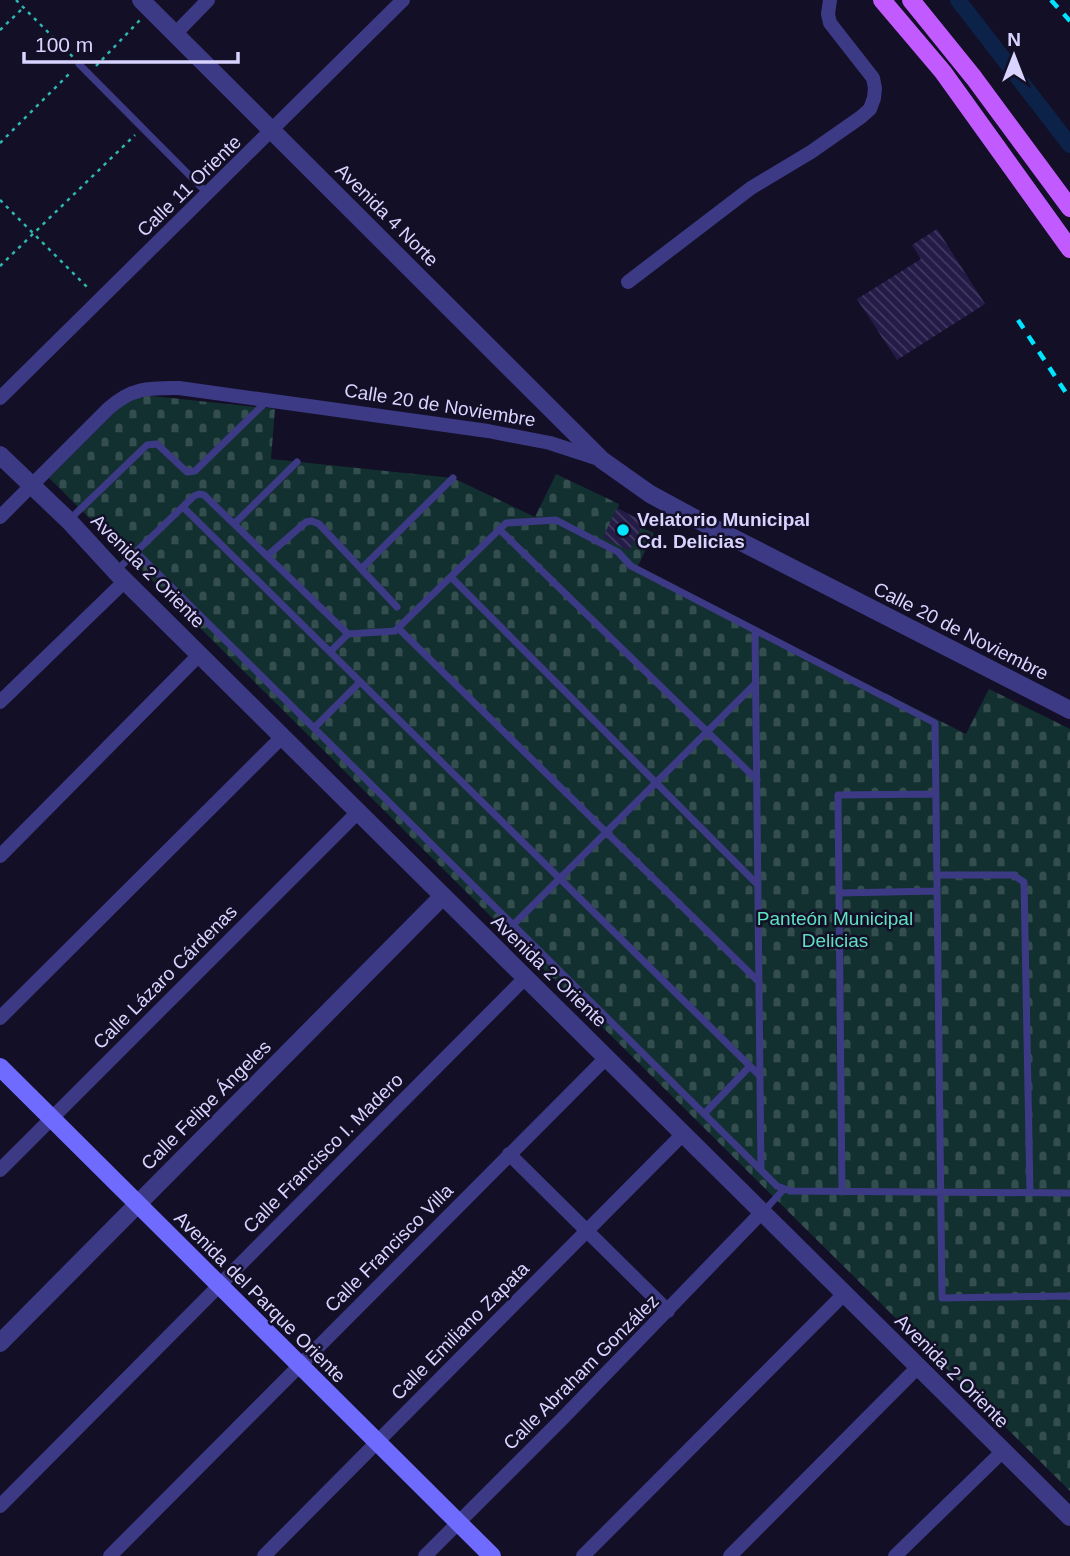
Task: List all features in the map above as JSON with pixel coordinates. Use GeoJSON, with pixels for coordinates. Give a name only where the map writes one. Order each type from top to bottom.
{"type":"FeatureCollection","features":[{"type":"Feature","properties":{"kind":"main road"},"geometry":{"type":"LineString","coordinates":[[882,0],[950,82],[1070,249]]}},
{"type":"Feature","properties":{"kind":"main road"},"geometry":{"type":"LineString","coordinates":[[911,0],[982,88],[1070,208]]}},
{"type":"Feature","properties":{"kind":"main road","name":"Avenida del Parque Oriente"},"geometry":{"type":"LineString","coordinates":[[0,1067],[492,1556]]}},
{"type":"Feature","properties":{"kind":"street"},"geometry":{"type":"LineString","coordinates":[[175,34],[208,0]]}},
{"type":"Feature","properties":{"kind":"street","name":"Calle 11 Oriente"},"geometry":{"type":"LineString","coordinates":[[0,398],[403,0]]}},
{"type":"Feature","properties":{"kind":"street"},"geometry":{"type":"LineString","coordinates":[[628,282],[751,188],[846,129],[870,108],[875,88],[873,78],[830,23],[830,0]]}},
{"type":"Feature","properties":{"kind":"street","name":"Avenida 4 Norte"},"geometry":{"type":"LineString","coordinates":[[145,5],[602,460]]}},
{"type":"Feature","properties":{"kind":"street","name":"Calle 20 de Noviembre"},"geometry":{"type":"LineString","coordinates":[[0,517],[109,408],[140,389],[179,388],[488,431],[550,443],[602,460],[650,494],[698,520],[1070,710]]}},
{"type":"Feature","properties":{"kind":"street","name":"Avenida 2 Oriente"},"geometry":{"type":"LineString","coordinates":[[0,455],[69,521],[442,897],[1070,1517]]}},
{"type":"Feature","properties":{"kind":"street"},"geometry":{"type":"LineString","coordinates":[[0,702],[121,576]]}},
{"type":"Feature","properties":{"kind":"street"},"geometry":{"type":"LineString","coordinates":[[0,856],[200,654]]}},
{"type":"Feature","properties":{"kind":"street"},"geometry":{"type":"LineString","coordinates":[[0,1018],[282,736]]}},
{"type":"Feature","properties":{"kind":"street","name":"Calle Lázaro Cárdenas"},"geometry":{"type":"LineString","coordinates":[[0,1170],[358,812]]}},
{"type":"Feature","properties":{"kind":"street","name":"Calle Felipe Ángeles"},"geometry":{"type":"LineString","coordinates":[[0,1343],[442,897]]}},
{"type":"Feature","properties":{"kind":"street","name":"Calle Francisco I. Madero"},"geometry":{"type":"LineString","coordinates":[[0,1506],[526,977]]}},
{"type":"Feature","properties":{"kind":"street","name":"Calle Francisco Villa"},"geometry":{"type":"LineString","coordinates":[[110,1556],[607,1057]]}},
{"type":"Feature","properties":{"kind":"street","name":"Calle Emiliano Zapata"},"geometry":{"type":"LineString","coordinates":[[264,1556],[684,1134]]}},
{"type":"Feature","properties":{"kind":"street"},"geometry":{"type":"LineString","coordinates":[[509,1154],[668,1311]]}},
{"type":"Feature","properties":{"kind":"street","name":"Calle Abraham González"},"geometry":{"type":"LineString","coordinates":[[425,1556],[668,1311],[762,1212]]}},
{"type":"Feature","properties":{"kind":"street"},"geometry":{"type":"LineString","coordinates":[[583,1556],[844,1294]]}},
{"type":"Feature","properties":{"kind":"street"},"geometry":{"type":"LineString","coordinates":[[730,1556],[918,1367]]}},
{"type":"Feature","properties":{"kind":"street"},"geometry":{"type":"LineString","coordinates":[[895,1556],[1003,1451]]}},
{"type":"Feature","properties":{"kind":"lane"},"geometry":{"type":"LineString","coordinates":[[79,64],[208,194]]}},
{"type":"Feature","properties":{"kind":"lane"},"geometry":{"type":"LineString","coordinates":[[69,521],[147,445],[157,444],[187,472],[195,471],[267,401]]}},
{"type":"Feature","properties":{"kind":"lane"},"geometry":{"type":"LineString","coordinates":[[234,524],[297,462]]}},
{"type":"Feature","properties":{"kind":"lane"},"geometry":{"type":"LineString","coordinates":[[361,569],[453,478]]}},
{"type":"Feature","properties":{"kind":"lane"},"geometry":{"type":"LineString","coordinates":[[121,576],[136,552],[194,496],[204,495],[348,634]]}},
{"type":"Feature","properties":{"kind":"lane"},"geometry":{"type":"LineString","coordinates":[[183,507],[760,1076]]}},
{"type":"Feature","properties":{"kind":"lane"},"geometry":{"type":"LineString","coordinates":[[330,652],[348,634],[395,632],[506,523],[556,520],[618,552],[631,566],[935,723],[942,1298],[1070,1296]]}},
{"type":"Feature","properties":{"kind":"lane"},"geometry":{"type":"LineString","coordinates":[[267,556],[306,522],[312,521],[318,524],[397,607]]}},
{"type":"Feature","properties":{"kind":"lane"},"geometry":{"type":"LineString","coordinates":[[499,530],[757,780]]}},
{"type":"Feature","properties":{"kind":"lane"},"geometry":{"type":"LineString","coordinates":[[136,552],[704,1114],[784,1189],[790,1192],[1070,1193]]}},
{"type":"Feature","properties":{"kind":"lane"},"geometry":{"type":"LineString","coordinates":[[451,577],[758,885]]}},
{"type":"Feature","properties":{"kind":"lane"},"geometry":{"type":"LineString","coordinates":[[398,628],[759,982]]}},
{"type":"Feature","properties":{"kind":"lane"},"geometry":{"type":"LineString","coordinates":[[755,630],[761,1170]]}},
{"type":"Feature","properties":{"kind":"lane"},"geometry":{"type":"LineString","coordinates":[[314,728],[360,682]]}},
{"type":"Feature","properties":{"kind":"lane"},"geometry":{"type":"LineString","coordinates":[[513,925],[756,683]]}},
{"type":"Feature","properties":{"kind":"lane"},"geometry":{"type":"LineString","coordinates":[[842,1192],[838,795],[936,793]]}},
{"type":"Feature","properties":{"kind":"lane"},"geometry":{"type":"LineString","coordinates":[[937,875],[1013,875],[1024,882],[1030,1193]]}},
{"type":"Feature","properties":{"kind":"lane"},"geometry":{"type":"LineString","coordinates":[[839,893],[937,891]]}},
{"type":"Feature","properties":{"kind":"lane"},"geometry":{"type":"LineString","coordinates":[[704,1114],[750,1066]]}},
{"type":"Feature","properties":{"kind":"lane"},"geometry":{"type":"LineString","coordinates":[[762,1212],[784,1189]]}},
{"type":"Feature","properties":{"kind":"path"},"geometry":{"type":"LineString","coordinates":[[0,143],[79,64],[16,0]]}},
{"type":"Feature","properties":{"kind":"path"},"geometry":{"type":"LineString","coordinates":[[89,74],[145,5]]}},
{"type":"Feature","properties":{"kind":"path"},"geometry":{"type":"LineString","coordinates":[[0,30],[23,8]]}},
{"type":"Feature","properties":{"kind":"path"},"geometry":{"type":"LineString","coordinates":[[0,266],[143,128]]}},
{"type":"Feature","properties":{"kind":"path"},"geometry":{"type":"LineString","coordinates":[[0,200],[100,300]]}},
{"type":"Feature","properties":{"kind":"green space","name":"Panteón Municipal Delicias"},"geometry":{"type":"Polygon","coordinates":[[[133,394],[275,409],[271,459],[453,478],[535,517],[556,474],[619,504],[618,509],[645,523],[643,528],[654,533],[637,568],[966,734],[989,689],[1070,729],[1070,1491],[49,478],[133,394]]]}},
{"type":"Feature","properties":{"kind":"building"},"geometry":{"type":"Polygon","coordinates":[[[937,229],[985,304],[897,360],[857,299],[921,259],[912,245],[937,229]]]}},
{"type":"Feature","properties":{"kind":"building","name":"Velatorio Municipal Cd. Delicias"},"geometry":{"type":"Polygon","coordinates":[[[617,508],[644,522],[629,551],[603,537],[617,508]]]}},
{"type":"Feature","properties":{"kind":"waterway"},"geometry":{"type":"LineString","coordinates":[[958,0],[1070,145]]}},
{"type":"Feature","properties":{"kind":"railway"},"geometry":{"type":"LineString","coordinates":[[1051,0],[1070,21]]}},
{"type":"Feature","properties":{"kind":"railway"},"geometry":{"type":"LineString","coordinates":[[1018,320],[1070,399]]}},
{"type":"Feature","properties":{"kind":"place","name":"Velatorio Municipal Cd. Delicias"},"geometry":{"type":"Point","coordinates":[623,530]}}]}
